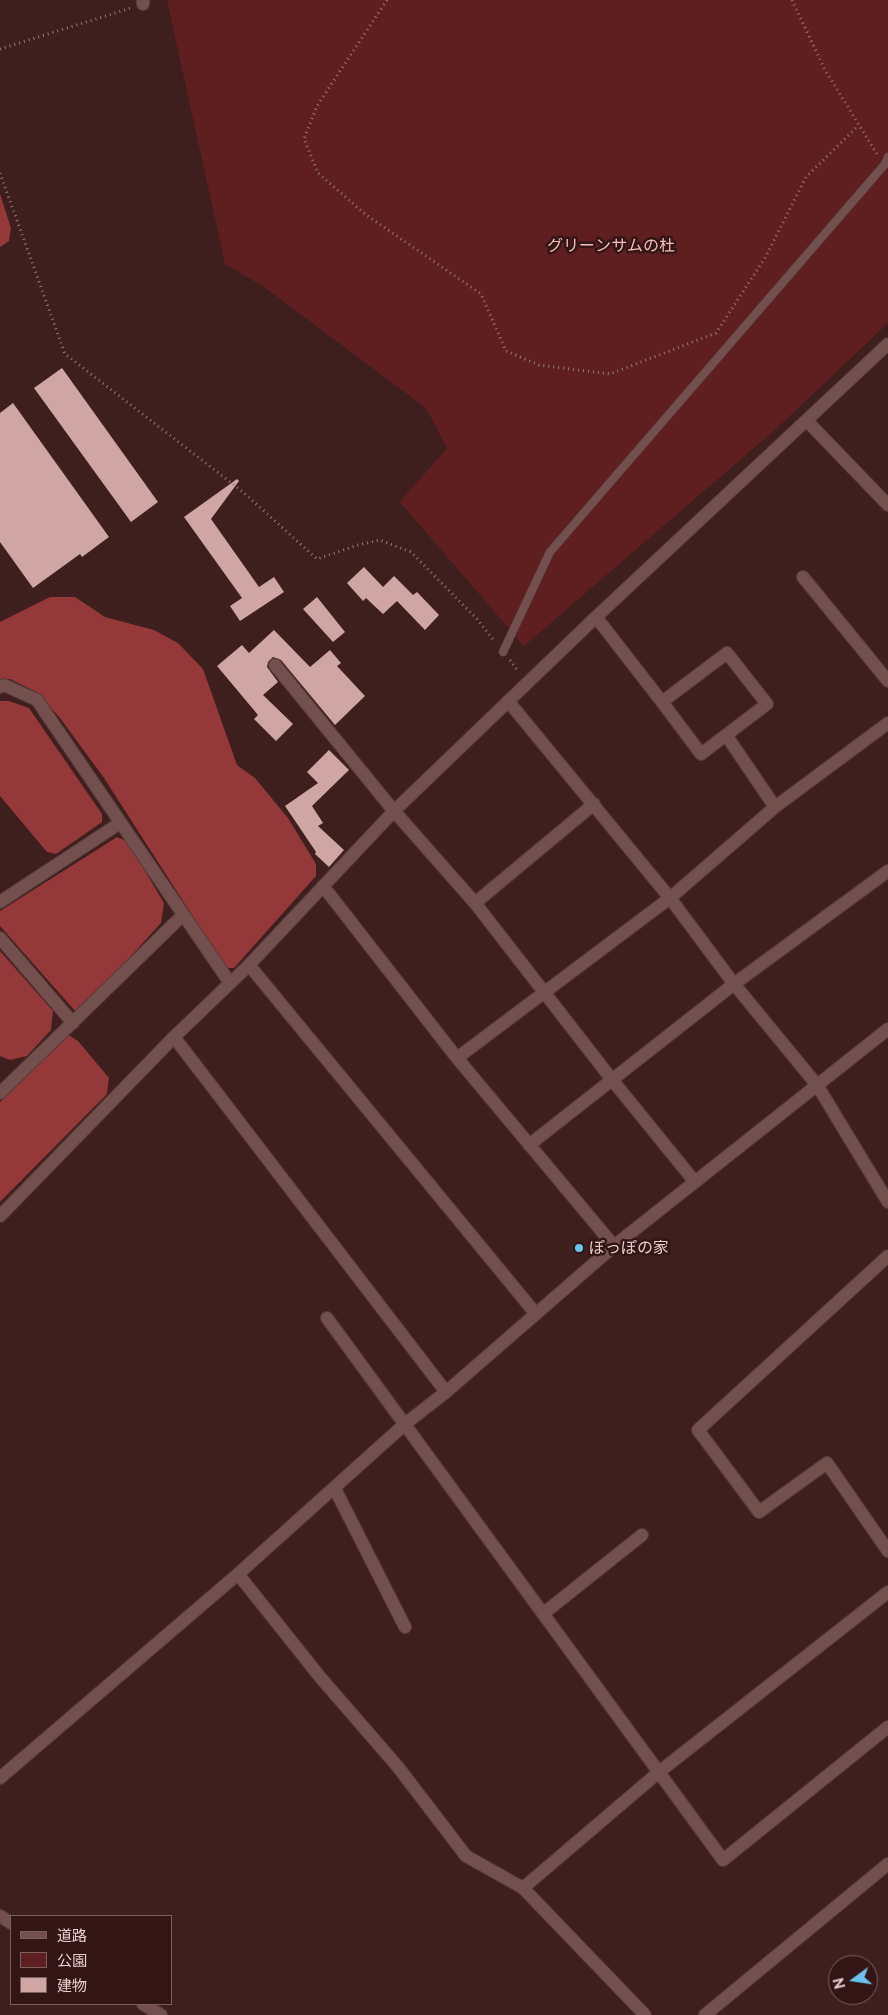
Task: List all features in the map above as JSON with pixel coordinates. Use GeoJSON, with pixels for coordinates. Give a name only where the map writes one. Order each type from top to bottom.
{"type":"FeatureCollection","features":[{"type":"Feature","properties":{"kind":"street"},"geometry":{"type":"LineString","coordinates":[[0,1216],[174,1037],[248,965],[394,810],[596,617],[887,348]]}},
{"type":"Feature","properties":{"kind":"street"},"geometry":{"type":"LineString","coordinates":[[807,421],[888,505]]}},
{"type":"Feature","properties":{"kind":"street"},"geometry":{"type":"LineString","coordinates":[[802,577],[888,681]]}},
{"type":"Feature","properties":{"kind":"street"},"geometry":{"type":"LineString","coordinates":[[596,617],[701,754],[766,704],[727,653],[662,702]]}},
{"type":"Feature","properties":{"kind":"street"},"geometry":{"type":"LineString","coordinates":[[275,664],[394,810],[475,903],[613,1081],[695,1182]]}},
{"type":"Feature","properties":{"kind":"street"},"geometry":{"type":"LineString","coordinates":[[0,687],[4,685],[37,700],[230,983]]}},
{"type":"Feature","properties":{"kind":"street"},"geometry":{"type":"LineString","coordinates":[[508,701],[670,898],[734,984],[817,1085],[888,1202]]}},
{"type":"Feature","properties":{"kind":"street"},"geometry":{"type":"LineString","coordinates":[[457,1058],[670,898],[775,807],[888,723]]}},
{"type":"Feature","properties":{"kind":"street"},"geometry":{"type":"LineString","coordinates":[[726,735],[775,807]]}},
{"type":"Feature","properties":{"kind":"street"},"geometry":{"type":"LineString","coordinates":[[475,903],[594,804]]}},
{"type":"Feature","properties":{"kind":"street"},"geometry":{"type":"LineString","coordinates":[[0,902],[120,823]]}},
{"type":"Feature","properties":{"kind":"street"},"geometry":{"type":"LineString","coordinates":[[529,1145],[613,1081],[734,984],[888,871]]}},
{"type":"Feature","properties":{"kind":"street"},"geometry":{"type":"LineString","coordinates":[[323,886],[457,1058],[614,1246]]}},
{"type":"Feature","properties":{"kind":"street"},"geometry":{"type":"LineString","coordinates":[[0,1093],[183,915]]}},
{"type":"Feature","properties":{"kind":"street"},"geometry":{"type":"LineString","coordinates":[[0,938],[73,1023]]}},
{"type":"Feature","properties":{"kind":"street"},"geometry":{"type":"LineString","coordinates":[[248,965],[536,1314]]}},
{"type":"Feature","properties":{"kind":"street"},"geometry":{"type":"LineString","coordinates":[[0,1778],[238,1574],[405,1424],[446,1392],[614,1246],[888,1028]]}},
{"type":"Feature","properties":{"kind":"street"},"geometry":{"type":"LineString","coordinates":[[174,1037],[446,1392]]}},
{"type":"Feature","properties":{"kind":"street"},"geometry":{"type":"LineString","coordinates":[[888,1256],[698,1430],[759,1512],[827,1463],[888,1551]]}},
{"type":"Feature","properties":{"kind":"street"},"geometry":{"type":"LineString","coordinates":[[327,1318],[723,1860],[888,1727]]}},
{"type":"Feature","properties":{"kind":"street"},"geometry":{"type":"LineString","coordinates":[[334,1489],[405,1627]]}},
{"type":"Feature","properties":{"kind":"street"},"geometry":{"type":"LineString","coordinates":[[544,1614],[642,1535]]}},
{"type":"Feature","properties":{"kind":"street"},"geometry":{"type":"LineString","coordinates":[[238,1574],[320,1677],[398,1767],[466,1856],[523,1888],[645,2015]]}},
{"type":"Feature","properties":{"kind":"street"},"geometry":{"type":"LineString","coordinates":[[523,1888],[659,1772],[888,1592]]}},
{"type":"Feature","properties":{"kind":"street"},"geometry":{"type":"LineString","coordinates":[[705,2015],[888,1864]]}},
{"type":"Feature","properties":{"kind":"street"},"geometry":{"type":"LineString","coordinates":[[145,2005],[161,2015]]}},
{"type":"Feature","properties":{"kind":"lane"},"geometry":{"type":"LineString","coordinates":[[503,652],[550,552],[886,161]]}},
{"type":"Feature","properties":{"kind":"path"},"geometry":{"type":"LineString","coordinates":[[387,0],[317,106],[304,139],[318,173],[365,214],[481,294],[506,351],[539,365],[610,374],[716,333],[765,258],[806,177],[858,126]]}},
{"type":"Feature","properties":{"kind":"path"},"geometry":{"type":"LineString","coordinates":[[792,0],[825,70],[858,126],[886,161]]}},
{"type":"Feature","properties":{"kind":"path"},"geometry":{"type":"LineString","coordinates":[[0,49],[143,2]]}},
{"type":"Feature","properties":{"kind":"path"},"geometry":{"type":"LineString","coordinates":[[0,173],[65,354],[243,492],[317,558],[380,540],[411,552],[477,619],[527,682]]}},
{"type":"Feature","properties":{"kind":"green space","name":"グリーンサムの杜"},"geometry":{"type":"Polygon","coordinates":[[[167,0],[888,0],[888,323],[776,429],[524,646],[400,502],[447,448],[426,408],[264,287],[225,264],[167,0]]]}},
{"type":"Feature","properties":{"kind":"shaded area"},"geometry":{"type":"Polygon","coordinates":[[[0,194],[11,228],[9,241],[0,247],[0,194]]]}},
{"type":"Feature","properties":{"kind":"shaded area"},"geometry":{"type":"Polygon","coordinates":[[[50,597],[75,597],[105,617],[154,630],[178,643],[203,669],[237,765],[255,778],[288,818],[316,864],[316,876],[234,968],[226,968],[104,778],[60,718],[36,692],[10,679],[0,679],[0,622],[50,597]]]}},
{"type":"Feature","properties":{"kind":"shaded area"},"geometry":{"type":"Polygon","coordinates":[[[0,701],[9,701],[29,708],[102,814],[102,822],[56,854],[47,852],[0,796],[0,701]]]}},
{"type":"Feature","properties":{"kind":"shaded area"},"geometry":{"type":"Polygon","coordinates":[[[117,837],[128,842],[164,903],[161,923],[82,1010],[76,1012],[0,926],[0,911],[117,837]]]}},
{"type":"Feature","properties":{"kind":"shaded area"},"geometry":{"type":"Polygon","coordinates":[[[0,951],[53,1011],[51,1030],[27,1056],[10,1060],[0,1056],[0,951]]]}},
{"type":"Feature","properties":{"kind":"shaded area"},"geometry":{"type":"Polygon","coordinates":[[[67,1034],[78,1041],[109,1078],[107,1094],[0,1202],[0,1102],[67,1034]]]}},
{"type":"Feature","properties":{"kind":"building"},"geometry":{"type":"Polygon","coordinates":[[[62,368],[158,502],[131,522],[34,388],[62,368]]]}},
{"type":"Feature","properties":{"kind":"building"},"geometry":{"type":"Polygon","coordinates":[[[13,403],[109,537],[82,557],[80,554],[33,588],[0,542],[0,413],[13,403]]]}},
{"type":"Feature","properties":{"kind":"building"},"geometry":{"type":"Polygon","coordinates":[[[237,479],[239,481],[211,519],[259,587],[274,577],[284,592],[240,621],[230,606],[242,598],[184,517],[237,479]]]}},
{"type":"Feature","properties":{"kind":"building"},"geometry":{"type":"Polygon","coordinates":[[[364,567],[383,587],[394,576],[413,595],[417,592],[439,615],[425,630],[397,601],[383,614],[366,598],[363,601],[347,583],[364,567]]]}},
{"type":"Feature","properties":{"kind":"building"},"geometry":{"type":"Polygon","coordinates":[[[317,597],[345,632],[333,642],[303,609],[317,597]]]}},
{"type":"Feature","properties":{"kind":"building"},"geometry":{"type":"Polygon","coordinates":[[[274,630],[310,667],[330,650],[341,663],[337,666],[365,696],[335,725],[281,660],[273,657],[268,662],[267,667],[278,682],[263,695],[293,724],[276,741],[254,719],[258,715],[217,666],[242,645],[249,653],[274,630]]]}},
{"type":"Feature","properties":{"kind":"building"},"geometry":{"type":"Polygon","coordinates":[[[329,750],[349,770],[312,806],[323,823],[318,826],[344,850],[329,867],[315,854],[316,852],[285,806],[318,783],[307,772],[329,750]]]}},
{"type":"Feature","properties":{"kind":"place","name":"ぽっぽの家"},"geometry":{"type":"Point","coordinates":[579,1248]}}]}
